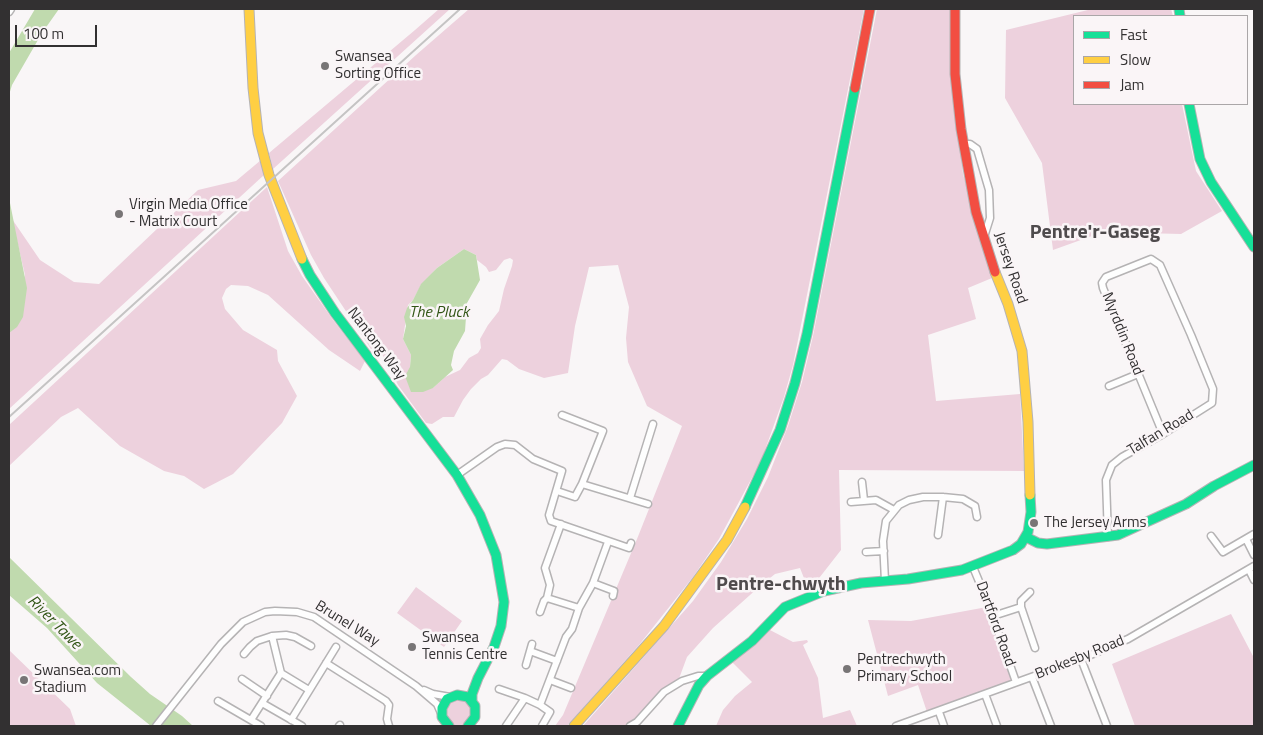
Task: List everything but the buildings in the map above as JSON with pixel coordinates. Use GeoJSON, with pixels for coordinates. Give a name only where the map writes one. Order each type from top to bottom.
{"type":"FeatureCollection","features":[{"type":"Feature","properties":{"kind":"main road","name":"Nantong Way"},"geometry":{"type":"LineString","coordinates":[[249,9],[252,88],[258,133],[269,175],[296,247],[310,275],[336,314],[457,475],[480,515],[496,555],[504,602],[499,636],[478,678],[472,694],[472,701]]}},
{"type":"Feature","properties":{"kind":"main road"},"geometry":{"type":"LineString","coordinates":[[574,726],[664,626],[727,540],[744,509],[780,430],[795,383],[807,334],[870,9]]}},
{"type":"Feature","properties":{"kind":"main road","name":"Jersey Road"},"geometry":{"type":"LineString","coordinates":[[955,9],[955,74],[964,144],[976,212],[1022,351],[1028,422],[1031,512],[1030,528],[1026,537]]}},
{"type":"Feature","properties":{"kind":"main road"},"geometry":{"type":"LineString","coordinates":[[1189,105],[1200,159],[1211,182],[1254,247]]}},
{"type":"Feature","properties":{"kind":"main road"},"geometry":{"type":"LineString","coordinates":[[678,726],[699,685],[740,652],[781,610],[824,591],[861,583],[950,572],[973,567],[1012,550],[1021,544],[1026,537],[1038,543],[1048,544],[1108,538],[1186,504],[1214,486],[1254,465]]}},
{"type":"Feature","properties":{"kind":"main road","name":"Nantong Way"},"geometry":{"type":"LineString","coordinates":[[454,696],[478,678]]}},
{"type":"Feature","properties":{"kind":"main road"},"geometry":{"type":"LineString","coordinates":[[449,726],[441,719],[444,704],[454,696],[462,695],[472,701],[475,706],[476,722],[468,726]]}},
{"type":"Feature","properties":{"kind":"street"},"geometry":{"type":"LineString","coordinates":[[964,144],[970,144],[977,149],[989,190],[990,218],[984,237]]}},
{"type":"Feature","properties":{"kind":"street","name":"Myrddin Road"},"geometry":{"type":"LineString","coordinates":[[1163,434],[1102,288],[1103,280],[1147,259],[1157,262],[1191,335]]}},
{"type":"Feature","properties":{"kind":"street","name":"Talfan Road"},"geometry":{"type":"LineString","coordinates":[[1108,538],[1106,488],[1109,470],[1112,465],[1122,456],[1163,434],[1212,403],[1213,389],[1191,335]]}},
{"type":"Feature","properties":{"kind":"street"},"geometry":{"type":"LineString","coordinates":[[1109,386],[1138,374]]}},
{"type":"Feature","properties":{"kind":"street"},"geometry":{"type":"LineString","coordinates":[[557,491],[576,497],[602,431],[562,415]]}},
{"type":"Feature","properties":{"kind":"street"},"geometry":{"type":"LineString","coordinates":[[630,498],[653,424]]}},
{"type":"Feature","properties":{"kind":"street"},"geometry":{"type":"LineString","coordinates":[[457,475],[497,447],[511,444],[534,458],[562,471],[549,518],[608,542],[630,548],[631,543]]}},
{"type":"Feature","properties":{"kind":"street"},"geometry":{"type":"LineString","coordinates":[[862,482],[864,500]]}},
{"type":"Feature","properties":{"kind":"street"},"geometry":{"type":"LineString","coordinates":[[582,484],[648,504]]}},
{"type":"Feature","properties":{"kind":"street"},"geometry":{"type":"LineString","coordinates":[[885,581],[883,541],[886,521],[894,510],[909,500],[923,497],[943,497],[962,499],[975,506],[977,518]]}},
{"type":"Feature","properties":{"kind":"street"},"geometry":{"type":"LineString","coordinates":[[938,535],[943,497]]}},
{"type":"Feature","properties":{"kind":"street"},"geometry":{"type":"LineString","coordinates":[[851,502],[876,500],[894,510]]}},
{"type":"Feature","properties":{"kind":"street"},"geometry":{"type":"LineString","coordinates":[[540,612],[547,598],[550,585],[545,568],[561,524]]}},
{"type":"Feature","properties":{"kind":"street"},"geometry":{"type":"LineString","coordinates":[[1211,536],[1223,552],[1254,534]]}},
{"type":"Feature","properties":{"kind":"street"},"geometry":{"type":"LineString","coordinates":[[1246,539],[1254,555]]}},
{"type":"Feature","properties":{"kind":"street"},"geometry":{"type":"LineString","coordinates":[[540,705],[566,637],[572,629],[579,608],[593,583],[608,542]]}},
{"type":"Feature","properties":{"kind":"street"},"geometry":{"type":"LineString","coordinates":[[866,552],[884,551]]}},
{"type":"Feature","properties":{"kind":"street","name":"Dartford Road"},"geometry":{"type":"LineString","coordinates":[[973,567],[993,616],[1016,682]]}},
{"type":"Feature","properties":{"kind":"street"},"geometry":{"type":"LineString","coordinates":[[1251,568],[1254,580]]}},
{"type":"Feature","properties":{"kind":"street","name":"Brokesby Road"},"geometry":{"type":"LineString","coordinates":[[896,726],[1081,659],[1128,639],[1251,568]]}},
{"type":"Feature","properties":{"kind":"street"},"geometry":{"type":"LineString","coordinates":[[593,583],[614,591],[613,596]]}},
{"type":"Feature","properties":{"kind":"street"},"geometry":{"type":"LineString","coordinates":[[1030,592],[1021,600],[1021,607],[1035,648]]}},
{"type":"Feature","properties":{"kind":"street"},"geometry":{"type":"LineString","coordinates":[[547,598],[579,608]]}},
{"type":"Feature","properties":{"kind":"street"},"geometry":{"type":"LineString","coordinates":[[993,616],[1021,607]]}},
{"type":"Feature","properties":{"kind":"street","name":"Brunel Way"},"geometry":{"type":"LineString","coordinates":[[156,726],[221,644],[242,622],[265,612],[275,611],[297,612],[314,617],[416,686],[436,704],[441,719]]}},
{"type":"Feature","properties":{"kind":"street"},"geometry":{"type":"LineString","coordinates":[[244,654],[257,641],[272,636],[286,635],[295,637],[311,646]]}},
{"type":"Feature","properties":{"kind":"street"},"geometry":{"type":"LineString","coordinates":[[251,720],[281,673],[272,636]]}},
{"type":"Feature","properties":{"kind":"street"},"geometry":{"type":"LineString","coordinates":[[526,665],[532,644]]}},
{"type":"Feature","properties":{"kind":"street"},"geometry":{"type":"LineString","coordinates":[[291,720],[336,647]]}},
{"type":"Feature","properties":{"kind":"street"},"geometry":{"type":"LineString","coordinates":[[530,651],[557,661]]}},
{"type":"Feature","properties":{"kind":"street"},"geometry":{"type":"LineString","coordinates":[[1081,659],[1107,726]]}},
{"type":"Feature","properties":{"kind":"street"},"geometry":{"type":"LineString","coordinates":[[326,663],[386,701],[389,705],[387,719],[390,726]]}},
{"type":"Feature","properties":{"kind":"street"},"geometry":{"type":"LineString","coordinates":[[281,673],[310,690]]}},
{"type":"Feature","properties":{"kind":"street"},"geometry":{"type":"LineString","coordinates":[[630,726],[637,722],[664,692],[682,681],[698,676],[708,676]]}},
{"type":"Feature","properties":{"kind":"street"},"geometry":{"type":"LineString","coordinates":[[1032,677],[1051,726]]}},
{"type":"Feature","properties":{"kind":"street"},"geometry":{"type":"LineString","coordinates":[[242,679],[267,696]]}},
{"type":"Feature","properties":{"kind":"street"},"geometry":{"type":"LineString","coordinates":[[550,680],[571,688]]}},
{"type":"Feature","properties":{"kind":"street","name":"Brunel Way"},"geometry":{"type":"LineString","coordinates":[[416,686],[433,694],[454,696]]}},
{"type":"Feature","properties":{"kind":"street"},"geometry":{"type":"LineString","coordinates":[[499,689],[525,698],[550,712],[542,726]]}},
{"type":"Feature","properties":{"kind":"street"},"geometry":{"type":"LineString","coordinates":[[985,694],[997,726]]}},
{"type":"Feature","properties":{"kind":"street"},"geometry":{"type":"LineString","coordinates":[[506,726],[525,698]]}},
{"type":"Feature","properties":{"kind":"street"},"geometry":{"type":"LineString","coordinates":[[218,701],[261,726]]}},
{"type":"Feature","properties":{"kind":"street"},"geometry":{"type":"LineString","coordinates":[[262,703],[302,726]]}},
{"type":"Feature","properties":{"kind":"street"},"geometry":{"type":"LineString","coordinates":[[939,712],[944,726]]}},
{"type":"Feature","properties":{"kind":"shaded area"},"geometry":{"type":"Polygon","coordinates":[[[439,9],[450,9],[273,169],[269,153],[439,9]]]}},
{"type":"Feature","properties":{"kind":"shaded area"},"geometry":{"type":"Polygon","coordinates":[[[469,9],[864,9],[793,365],[784,397],[761,461],[719,539],[693,577],[639,645],[567,726],[555,726],[563,715],[682,426],[647,406],[628,362],[626,338],[629,307],[618,265],[589,267],[575,326],[568,373],[544,378],[519,369],[507,360],[502,359],[488,375],[471,389],[454,417],[443,417],[432,424],[426,423],[398,385],[381,352],[376,347],[371,349],[311,255],[278,181],[469,9]],[[464,249],[437,268],[421,285],[408,305],[403,339],[411,355],[410,367],[433,388],[445,377],[460,370],[469,358],[478,353],[481,348],[480,339],[499,311],[513,260],[510,258],[504,260],[496,270],[489,272],[477,260],[476,255],[464,249]]]}},
{"type":"Feature","properties":{"kind":"shaded area"},"geometry":{"type":"Polygon","coordinates":[[[877,9],[951,9],[952,77],[963,174],[992,278],[968,288],[976,319],[928,335],[936,401],[1020,394],[1024,471],[839,470],[841,550],[809,591],[800,568],[775,574],[713,628],[687,657],[677,684],[630,726],[583,726],[693,601],[721,562],[747,519],[768,477],[788,426],[802,382],[813,336],[877,9]]]}},
{"type":"Feature","properties":{"kind":"shaded area"},"geometry":{"type":"Polygon","coordinates":[[[1092,9],[1171,9],[1173,15],[1073,15],[1073,105],[1182,105],[1196,171],[1222,211],[1181,234],[1103,232],[1053,250],[1042,163],[1005,98],[1006,30],[1092,9]]]}},
{"type":"Feature","properties":{"kind":"shaded area"},"geometry":{"type":"Polygon","coordinates":[[[261,160],[264,175],[9,409],[9,332],[25,275],[12,219],[40,260],[74,282],[99,284],[198,190],[236,181],[261,160]]]}},
{"type":"Feature","properties":{"kind":"shaded area"},"geometry":{"type":"Polygon","coordinates":[[[267,187],[288,251],[302,276],[365,361],[360,371],[329,350],[268,295],[248,286],[231,285],[226,289],[222,298],[225,309],[243,330],[277,350],[278,361],[297,396],[282,423],[233,474],[204,489],[184,476],[164,471],[120,446],[78,408],[61,417],[9,466],[9,425],[267,187]]]}},
{"type":"Feature","properties":{"kind":"shaded area"},"geometry":{"type":"Polygon","coordinates":[[[416,587],[462,621],[444,647],[397,613],[416,587]]]}},
{"type":"Feature","properties":{"kind":"shaded area"},"geometry":{"type":"Polygon","coordinates":[[[987,607],[1013,681],[927,712],[918,685],[888,696],[868,620],[911,621],[987,607]]]}},
{"type":"Feature","properties":{"kind":"shaded area"},"geometry":{"type":"Polygon","coordinates":[[[1231,614],[1254,658],[1254,726],[1135,726],[1112,664],[1231,614]]]}},
{"type":"Feature","properties":{"kind":"shaded area"},"geometry":{"type":"Polygon","coordinates":[[[768,629],[793,642],[807,640],[808,642],[803,645],[818,678],[823,718],[850,710],[857,726],[716,726],[723,710],[735,696],[752,682],[732,662],[768,629]]]}},
{"type":"Feature","properties":{"kind":"shaded area","name":"Swansea.com Stadium"},"geometry":{"type":"Polygon","coordinates":[[[9,650],[70,709],[76,726],[9,726],[9,650]]]}},
{"type":"Feature","properties":{"kind":"shaded area"},"geometry":{"type":"Polygon","coordinates":[[[459,700],[468,704],[472,713],[468,722],[459,726],[450,722],[446,713],[450,704],[459,700]]]}},
{"type":"Feature","properties":{"kind":"water"},"geometry":{"type":"Polygon","coordinates":[[[35,9],[59,9],[42,33],[12,85],[9,95],[9,53],[35,9]]]}},
{"type":"Feature","properties":{"kind":"water"},"geometry":{"type":"Polygon","coordinates":[[[9,198],[27,288],[23,317],[17,327],[9,333],[9,198]]]}},
{"type":"Feature","properties":{"kind":"water","name":"The Pluck"},"geometry":{"type":"Polygon","coordinates":[[[464,249],[476,255],[480,280],[467,303],[465,331],[454,351],[451,365],[453,370],[433,388],[423,392],[411,392],[405,376],[410,367],[411,355],[403,339],[406,326],[404,317],[407,308],[421,284],[437,268],[464,249]]]}},
{"type":"Feature","properties":{"kind":"water","name":"River Tawe"},"geometry":{"type":"Polygon","coordinates":[[[9,557],[131,677],[150,694],[193,726],[151,726],[97,683],[47,628],[9,595],[9,557]]]}},
{"type":"Feature","properties":{"kind":"railway"},"geometry":{"type":"LineString","coordinates":[[9,417],[460,9]]}},
{"type":"Feature","properties":{"kind":"traffic: fast"},"geometry":{"type":"LineString","coordinates":[[1179,9],[1180,15]]}},
{"type":"Feature","properties":{"kind":"traffic: fast"},"geometry":{"type":"LineString","coordinates":[[745,507],[780,430],[795,383],[807,334],[855,88]]}},
{"type":"Feature","properties":{"kind":"traffic: fast"},"geometry":{"type":"LineString","coordinates":[[1189,105],[1200,159],[1211,182],[1254,247]]}},
{"type":"Feature","properties":{"kind":"traffic: fast"},"geometry":{"type":"LineString","coordinates":[[302,259],[310,275],[335,313],[457,475],[480,515],[496,555],[504,602],[501,626],[494,647],[478,678],[472,694],[472,701]]}},
{"type":"Feature","properties":{"kind":"traffic: fast"},"geometry":{"type":"LineString","coordinates":[[1026,537],[1038,543],[1047,544],[1118,535],[1186,504],[1214,486],[1254,465]]}},
{"type":"Feature","properties":{"kind":"traffic: fast"},"geometry":{"type":"LineString","coordinates":[[678,726],[699,685],[707,676],[752,641],[785,607],[824,591],[861,583],[908,579],[962,570],[1013,550],[1021,544],[1028,532],[1031,512],[1030,495]]}},
{"type":"Feature","properties":{"kind":"traffic: fast"},"geometry":{"type":"LineString","coordinates":[[449,726],[442,717],[442,708],[447,699],[457,695],[468,697],[475,706],[475,717],[468,726]]}},
{"type":"Feature","properties":{"kind":"traffic: slow"},"geometry":{"type":"LineString","coordinates":[[249,9],[253,88],[258,133],[269,175],[302,259]]}},
{"type":"Feature","properties":{"kind":"traffic: slow"},"geometry":{"type":"LineString","coordinates":[[995,272],[1008,304],[1022,351],[1028,422],[1030,495]]}},
{"type":"Feature","properties":{"kind":"traffic: slow"},"geometry":{"type":"LineString","coordinates":[[574,726],[664,626],[727,540],[745,507]]}},
{"type":"Feature","properties":{"kind":"traffic: jam"},"geometry":{"type":"LineString","coordinates":[[855,88],[870,9]]}},
{"type":"Feature","properties":{"kind":"traffic: jam"},"geometry":{"type":"LineString","coordinates":[[955,9],[955,74],[961,129],[976,212],[995,272]]}},
{"type":"Feature","properties":{"kind":"place","name":"Swansea Sorting Office"},"geometry":{"type":"Point","coordinates":[325,66]}},
{"type":"Feature","properties":{"kind":"place","name":"Virgin Media Office - Matrix Court"},"geometry":{"type":"Point","coordinates":[119,214]}},
{"type":"Feature","properties":{"kind":"place","name":"The Jersey Arms"},"geometry":{"type":"Point","coordinates":[1034,523]}},
{"type":"Feature","properties":{"kind":"place","name":"Swansea Tennis Centre"},"geometry":{"type":"Point","coordinates":[412,647]}},
{"type":"Feature","properties":{"kind":"place","name":"Pentrechwyth Primary School"},"geometry":{"type":"Point","coordinates":[847,669]}},
{"type":"Feature","properties":{"kind":"place","name":"Swansea.com Stadium"},"geometry":{"type":"Point","coordinates":[24,680]}},
{"type":"Feature","properties":{"kind":"district","name":"Pentre'r-Gaseg"},"geometry":{"type":"Point","coordinates":[1095,233]}},
{"type":"Feature","properties":{"kind":"district","name":"Pentre-chwyth"},"geometry":{"type":"Point","coordinates":[781,585]}}]}
